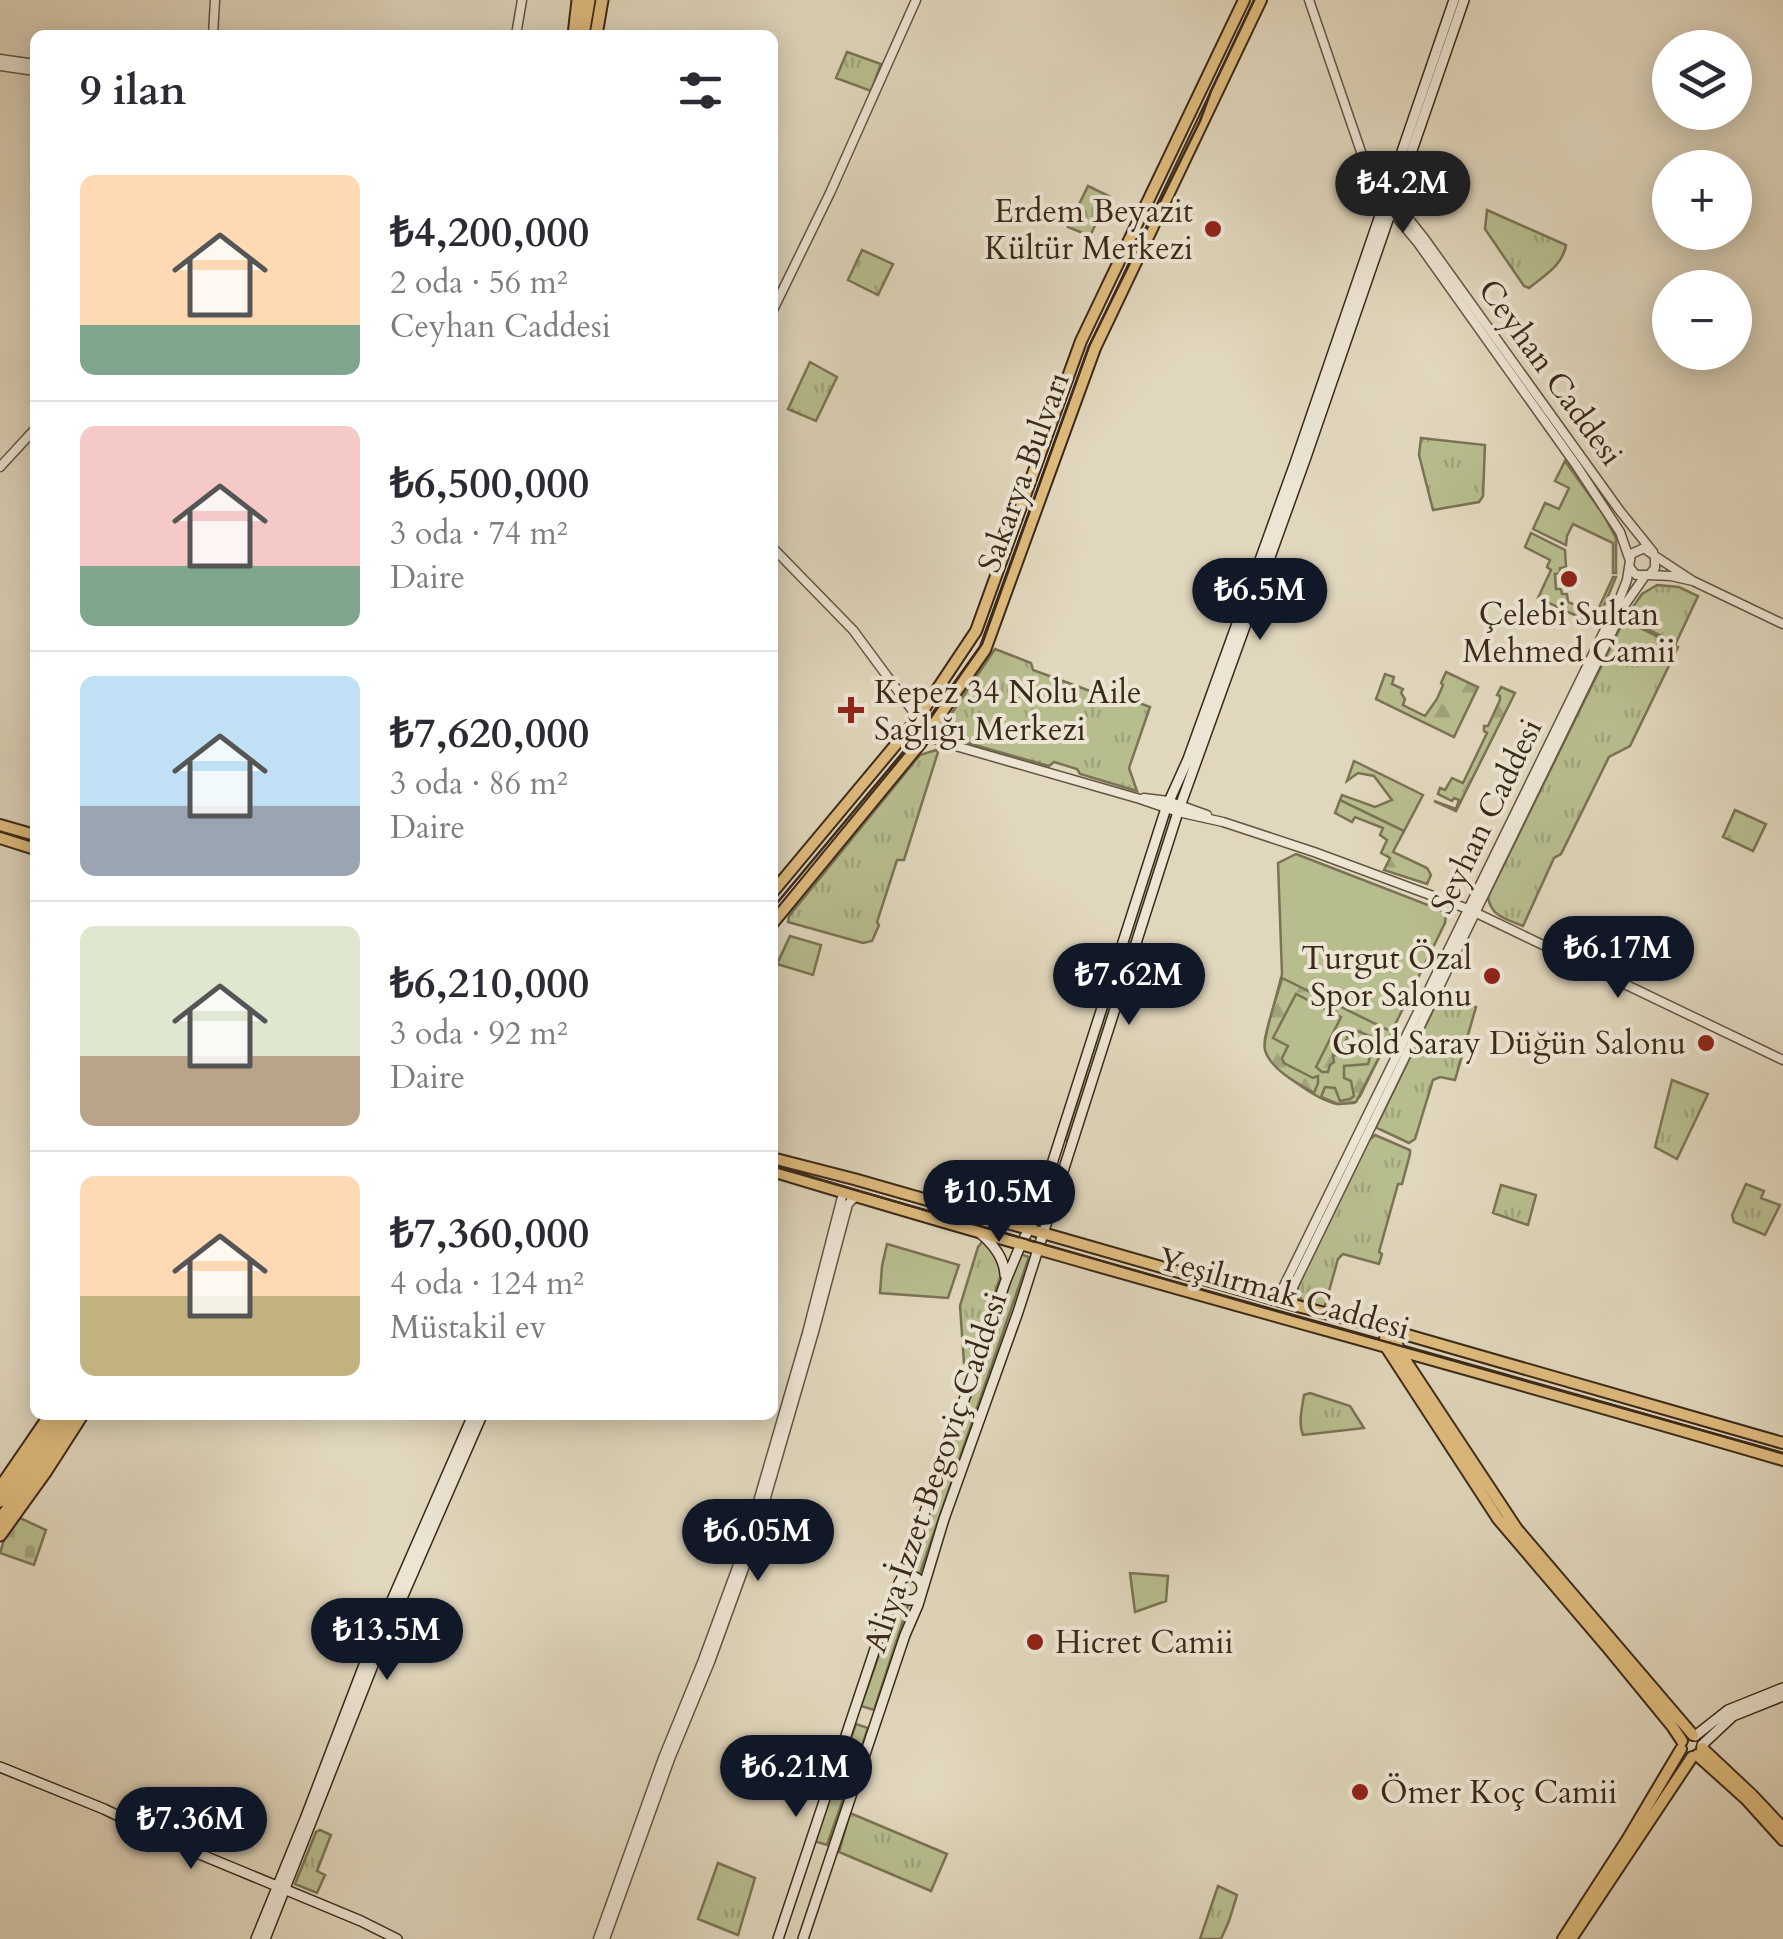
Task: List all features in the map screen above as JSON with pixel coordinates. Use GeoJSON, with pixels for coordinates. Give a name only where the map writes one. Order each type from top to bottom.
{"type":"FeatureCollection","features":[{"type":"Feature","properties":{"kind":"highway"},"geometry":{"type":"LineString","coordinates":[[597,30],[602,0]]}},
{"type":"Feature","properties":{"kind":"highway"},"geometry":{"type":"LineString","coordinates":[[576,30],[586,2]]}},
{"type":"Feature","properties":{"kind":"highway"},"geometry":{"type":"LineString","coordinates":[[583,30],[586,2]]}},
{"type":"Feature","properties":{"kind":"highway"},"geometry":{"type":"LineString","coordinates":[[0,1488],[47,1420]]}},
{"type":"Feature","properties":{"kind":"highway"},"geometry":{"type":"LineString","coordinates":[[0,1501],[57,1420]]}},
{"type":"Feature","properties":{"kind":"highway"},"geometry":{"type":"LineString","coordinates":[[0,1520],[70,1420]]}},
{"type":"Feature","properties":{"kind":"highway"},"geometry":{"type":"LineString","coordinates":[[0,1535],[79,1420]]}},
{"type":"Feature","properties":{"kind":"main road","name":"Sakarya Bulvarı"},"geometry":{"type":"LineString","coordinates":[[778,886],[918,718],[970,642],[1080,341],[1244,0]]}},
{"type":"Feature","properties":{"kind":"main road","name":"Sakarya Bulvarı"},"geometry":{"type":"LineString","coordinates":[[778,914],[929,737],[988,643],[1095,348],[1262,0]]}},
{"type":"Feature","properties":{"kind":"main road","name":"Aliya İzzet Begoviç Caddesi"},"geometry":{"type":"LineString","coordinates":[[802,1939],[1018,1312],[1179,808],[1383,233],[1389,202],[1454,0]]}},
{"type":"Feature","properties":{"kind":"main road","name":"Aliya İzzet Begoviç Caddesi"},"geometry":{"type":"LineString","coordinates":[[778,1939],[881,1630],[1006,1280],[1030,1228],[1167,805],[1188,760],[1464,0]]}},
{"type":"Feature","properties":{"kind":"main road"},"geometry":{"type":"LineString","coordinates":[[918,718],[929,737]]}},
{"type":"Feature","properties":{"kind":"main road"},"geometry":{"type":"LineString","coordinates":[[0,825],[30,834]]}},
{"type":"Feature","properties":{"kind":"main road"},"geometry":{"type":"LineString","coordinates":[[0,838],[30,847]]}},
{"type":"Feature","properties":{"kind":"main road","name":"Yeşilırmak Caddesi"},"geometry":{"type":"LineString","coordinates":[[778,1157],[1783,1443]]}},
{"type":"Feature","properties":{"kind":"main road","name":"Yeşilırmak Caddesi"},"geometry":{"type":"LineString","coordinates":[[778,1176],[822,1192],[844,1192],[1783,1460]]}},
{"type":"Feature","properties":{"kind":"main road"},"geometry":{"type":"LineString","coordinates":[[979,1233],[1000,1257],[1006,1280]]}},
{"type":"Feature","properties":{"kind":"main road"},"geometry":{"type":"LineString","coordinates":[[1783,1828],[1752,1794],[1693,1746],[1510,1520],[1400,1352],[1392,1331],[1386,1334],[1386,1348],[1498,1519],[1672,1726],[1783,1840]]}},
{"type":"Feature","properties":{"kind":"main road"},"geometry":{"type":"LineString","coordinates":[[265,1939],[367,1657],[470,1420]]}},
{"type":"Feature","properties":{"kind":"main road"},"geometry":{"type":"LineString","coordinates":[[256,1939],[480,1420]]}},
{"type":"Feature","properties":{"kind":"main road"},"geometry":{"type":"LineString","coordinates":[[909,1576],[916,1578],[922,1592],[914,1600],[906,1599],[900,1594],[900,1583],[909,1576]]}},
{"type":"Feature","properties":{"kind":"main road"},"geometry":{"type":"LineString","coordinates":[[1562,1939],[1693,1746],[1728,1710],[1783,1688]]}},
{"type":"Feature","properties":{"kind":"main road"},"geometry":{"type":"LineString","coordinates":[[1571,1939],[1693,1746],[1733,1716],[1783,1696]]}},
{"type":"Feature","properties":{"kind":"main road"},"geometry":{"type":"LineString","coordinates":[[0,1767],[397,1939]]}},
{"type":"Feature","properties":{"kind":"street"},"geometry":{"type":"LineString","coordinates":[[214,30],[215,0]]}},
{"type":"Feature","properties":{"kind":"street"},"geometry":{"type":"LineString","coordinates":[[517,30],[522,0]]}},
{"type":"Feature","properties":{"kind":"street"},"geometry":{"type":"LineString","coordinates":[[778,300],[916,0]]}},
{"type":"Feature","properties":{"kind":"street","name":"Ceyhan Caddesi"},"geometry":{"type":"LineString","coordinates":[[1309,0],[1369,175],[1576,465],[1620,532],[1630,563]]}},
{"type":"Feature","properties":{"kind":"street"},"geometry":{"type":"LineString","coordinates":[[0,62],[30,67]]}},
{"type":"Feature","properties":{"kind":"street","name":"Ceyhan Caddesi"},"geometry":{"type":"LineString","coordinates":[[1389,202],[1424,238],[1654,554],[1693,581],[1783,624]]}},
{"type":"Feature","properties":{"kind":"street"},"geometry":{"type":"LineString","coordinates":[[1383,233],[1409,231]]}},
{"type":"Feature","properties":{"kind":"street"},"geometry":{"type":"LineString","coordinates":[[0,467],[30,434]]}},
{"type":"Feature","properties":{"kind":"street"},"geometry":{"type":"LineString","coordinates":[[1639,548],[1654,554],[1656,568],[1647,576],[1636,575],[1630,563],[1631,554],[1639,548]]}},
{"type":"Feature","properties":{"kind":"street"},"geometry":{"type":"LineString","coordinates":[[778,553],[854,630],[918,718]]}},
{"type":"Feature","properties":{"kind":"street","name":"Seyhan Caddesi"},"geometry":{"type":"LineString","coordinates":[[1294,1305],[1295,1283],[1618,603],[1630,563]]}},
{"type":"Feature","properties":{"kind":"street","name":"Ceyhan Caddesi"},"geometry":{"type":"LineString","coordinates":[[1647,576],[1693,581]]}},
{"type":"Feature","properties":{"kind":"street","name":"Seyhan Caddesi"},"geometry":{"type":"LineString","coordinates":[[1277,1300],[1626,603],[1647,576]]}},
{"type":"Feature","properties":{"kind":"street"},"geometry":{"type":"LineString","coordinates":[[929,737],[1179,808],[1314,852],[1472,911],[1783,1060]]}},
{"type":"Feature","properties":{"kind":"street"},"geometry":{"type":"LineString","coordinates":[[929,737],[958,746]]}},
{"type":"Feature","properties":{"kind":"street"},"geometry":{"type":"LineString","coordinates":[[601,1939],[663,1758],[746,1542],[844,1192]]}},
{"type":"Feature","properties":{"kind":"street"},"geometry":{"type":"LineString","coordinates":[[601,1939],[751,1549],[848,1204],[857,1196]]}},
{"type":"Feature","properties":{"kind":"green space"},"geometry":{"type":"Polygon","coordinates":[[[847,52],[881,64],[871,91],[836,78],[847,52]]]}},
{"type":"Feature","properties":{"kind":"green space"},"geometry":{"type":"Polygon","coordinates":[[[1088,186],[1109,196],[1090,236],[1068,227],[1088,186]]]}},
{"type":"Feature","properties":{"kind":"green space"},"geometry":{"type":"Polygon","coordinates":[[[1487,210],[1566,245],[1557,264],[1529,288],[1485,229],[1487,210]]]}},
{"type":"Feature","properties":{"kind":"green space"},"geometry":{"type":"Polygon","coordinates":[[[862,250],[893,264],[878,295],[848,280],[862,250]]]}},
{"type":"Feature","properties":{"kind":"green space"},"geometry":{"type":"Polygon","coordinates":[[[810,362],[837,377],[816,421],[788,409],[810,362]]]}},
{"type":"Feature","properties":{"kind":"green space"},"geometry":{"type":"Polygon","coordinates":[[[1421,438],[1485,445],[1483,496],[1479,502],[1433,510],[1419,455],[1421,438]]]}},
{"type":"Feature","properties":{"kind":"green space"},"geometry":{"type":"Polygon","coordinates":[[[1565,461],[1616,538],[1616,573],[1613,543],[1573,524],[1566,545],[1533,529],[1545,503],[1559,509],[1569,488],[1555,481],[1565,461]]]}},
{"type":"Feature","properties":{"kind":"green space"},"geometry":{"type":"Polygon","coordinates":[[[1531,533],[1565,550],[1566,567],[1555,574],[1556,589],[1567,594],[1568,602],[1596,614],[1616,577],[1596,625],[1538,598],[1551,570],[1547,567],[1550,560],[1525,547],[1531,533]]]}},
{"type":"Feature","properties":{"kind":"green space"},"geometry":{"type":"Polygon","coordinates":[[[1271,565],[1307,577],[1297,604],[1262,591],[1271,565]]]}},
{"type":"Feature","properties":{"kind":"green space"},"geometry":{"type":"Polygon","coordinates":[[[1657,585],[1679,587],[1698,596],[1676,643],[1625,618],[1642,594],[1657,585]]]}},
{"type":"Feature","properties":{"kind":"green space"},"geometry":{"type":"Polygon","coordinates":[[[1624,620],[1678,647],[1630,746],[1609,757],[1561,854],[1554,858],[1523,926],[1496,913],[1488,897],[1624,620]]]}},
{"type":"Feature","properties":{"kind":"green space"},"geometry":{"type":"Polygon","coordinates":[[[995,649],[1031,663],[1033,670],[1101,695],[1107,691],[1150,707],[1129,768],[1137,791],[1054,762],[1049,766],[964,742],[941,729],[995,649]]]}},
{"type":"Feature","properties":{"kind":"green space"},"geometry":{"type":"Polygon","coordinates":[[[1446,672],[1478,687],[1454,737],[1376,699],[1385,674],[1394,677],[1392,684],[1403,689],[1403,705],[1425,716],[1437,699],[1446,672]]]}},
{"type":"Feature","properties":{"kind":"green space"},"geometry":{"type":"Polygon","coordinates":[[[1501,687],[1515,693],[1456,811],[1434,801],[1456,809],[1459,800],[1438,794],[1440,788],[1445,790],[1452,778],[1463,783],[1487,733],[1484,726],[1488,726],[1500,700],[1497,695],[1501,687]]]}},
{"type":"Feature","properties":{"kind":"green space"},"geometry":{"type":"Polygon","coordinates":[[[936,750],[904,860],[897,860],[872,941],[863,943],[788,922],[920,755],[936,750]]]}},
{"type":"Feature","properties":{"kind":"green space"},"geometry":{"type":"Polygon","coordinates":[[[1354,761],[1423,795],[1404,831],[1340,800],[1342,795],[1375,807],[1392,800],[1374,776],[1358,773],[1347,781],[1354,761]]]}},
{"type":"Feature","properties":{"kind":"green space"},"geometry":{"type":"Polygon","coordinates":[[[1340,800],[1404,831],[1393,852],[1427,868],[1431,875],[1427,884],[1384,870],[1390,858],[1381,853],[1387,840],[1380,835],[1383,828],[1355,817],[1352,822],[1335,813],[1340,800]]]}},
{"type":"Feature","properties":{"kind":"green space"},"geometry":{"type":"Polygon","coordinates":[[[1735,810],[1766,824],[1753,851],[1723,837],[1735,810]]]}},
{"type":"Feature","properties":{"kind":"green space"},"geometry":{"type":"Polygon","coordinates":[[[1167,816],[1172,818],[1069,1141],[1065,1140],[1167,816]]]}},
{"type":"Feature","properties":{"kind":"green space"},"geometry":{"type":"Polygon","coordinates":[[[1296,854],[1446,915],[1354,1103],[1337,1104],[1309,1091],[1280,1070],[1265,1050],[1282,974],[1278,863],[1296,854]]]}},
{"type":"Feature","properties":{"kind":"green space"},"geometry":{"type":"Polygon","coordinates":[[[790,936],[821,945],[813,975],[778,962],[790,936]]]}},
{"type":"Feature","properties":{"kind":"green space"},"geometry":{"type":"Polygon","coordinates":[[[1282,978],[1392,1032],[1356,1102],[1338,1104],[1321,1097],[1325,1087],[1335,1088],[1340,1101],[1354,1096],[1351,1081],[1344,1078],[1344,1066],[1368,1064],[1373,1046],[1370,1036],[1350,1031],[1343,1047],[1345,1056],[1333,1055],[1328,1072],[1322,1072],[1316,1067],[1341,1017],[1296,994],[1273,1038],[1288,1046],[1282,1058],[1284,1063],[1313,1078],[1318,1076],[1314,1093],[1285,1075],[1268,1057],[1266,1036],[1282,978]]]}},
{"type":"Feature","properties":{"kind":"green space"},"geometry":{"type":"Polygon","coordinates":[[[1440,996],[1476,1007],[1455,1080],[1433,1080],[1415,1139],[1409,1143],[1377,1125],[1440,996]]]}},
{"type":"Feature","properties":{"kind":"green space"},"geometry":{"type":"Polygon","coordinates":[[[1672,1080],[1708,1094],[1677,1159],[1655,1147],[1672,1080]]]}},
{"type":"Feature","properties":{"kind":"green space"},"geometry":{"type":"Polygon","coordinates":[[[1375,1135],[1410,1150],[1379,1252],[1379,1264],[1343,1254],[1338,1259],[1324,1309],[1309,1304],[1299,1296],[1298,1286],[1369,1140],[1375,1135]]]}},
{"type":"Feature","properties":{"kind":"green space"},"geometry":{"type":"Polygon","coordinates":[[[1746,1184],[1764,1191],[1761,1198],[1780,1205],[1765,1235],[1734,1222],[1732,1215],[1746,1184]]]}},
{"type":"Feature","properties":{"kind":"green space"},"geometry":{"type":"Polygon","coordinates":[[[1501,1185],[1536,1195],[1528,1225],[1493,1213],[1501,1185]]]}},
{"type":"Feature","properties":{"kind":"green space"},"geometry":{"type":"Polygon","coordinates":[[[983,1241],[995,1254],[1002,1272],[970,1366],[964,1363],[960,1306],[983,1241]]]}},
{"type":"Feature","properties":{"kind":"green space"},"geometry":{"type":"Polygon","coordinates":[[[887,1244],[959,1265],[948,1298],[880,1293],[887,1244]]]}},
{"type":"Feature","properties":{"kind":"green space"},"geometry":{"type":"Polygon","coordinates":[[[1020,1254],[1029,1257],[917,1582],[906,1578],[1020,1254]]]}},
{"type":"Feature","properties":{"kind":"green space"},"geometry":{"type":"Polygon","coordinates":[[[1310,1393],[1350,1406],[1364,1428],[1303,1435],[1304,1395],[1310,1393]]]}},
{"type":"Feature","properties":{"kind":"green space"},"geometry":{"type":"Polygon","coordinates":[[[20,1518],[46,1530],[34,1565],[0,1553],[20,1518]]]}},
{"type":"Feature","properties":{"kind":"green space"},"geometry":{"type":"Polygon","coordinates":[[[1130,1573],[1168,1576],[1166,1601],[1135,1612],[1130,1573]]]}},
{"type":"Feature","properties":{"kind":"green space"},"geometry":{"type":"Polygon","coordinates":[[[899,1598],[909,1603],[874,1710],[861,1706],[899,1598]]]}},
{"type":"Feature","properties":{"kind":"green space"},"geometry":{"type":"Polygon","coordinates":[[[856,1724],[868,1728],[827,1845],[814,1841],[856,1724]]]}},
{"type":"Feature","properties":{"kind":"green space"},"geometry":{"type":"Polygon","coordinates":[[[850,1813],[947,1854],[931,1891],[839,1852],[850,1813]]]}},
{"type":"Feature","properties":{"kind":"green space"},"geometry":{"type":"Polygon","coordinates":[[[320,1830],[331,1835],[317,1871],[325,1875],[317,1893],[295,1884],[320,1830]]]}},
{"type":"Feature","properties":{"kind":"green space"},"geometry":{"type":"Polygon","coordinates":[[[718,1863],[755,1878],[738,1935],[698,1919],[718,1863]]]}},
{"type":"Feature","properties":{"kind":"green space"},"geometry":{"type":"Polygon","coordinates":[[[1218,1886],[1237,1895],[1229,1921],[1221,1939],[1200,1939],[1218,1886]]]}},
{"type":"Feature","properties":{"kind":"tram line"},"geometry":{"type":"LineString","coordinates":[[778,902],[914,739],[982,644],[1089,346],[1200,121],[1254,0]]}},
{"type":"Feature","properties":{"kind":"tram line"},"geometry":{"type":"LineString","coordinates":[[778,1168],[1783,1453]]}},
{"type":"Feature","properties":{"kind":"place","name":"Erdem Beyazit Kültür Merkezi"},"geometry":{"type":"Point","coordinates":[1213,229]}},
{"type":"Feature","properties":{"kind":"place","name":"Çelebi Sultan Mehmed Camii"},"geometry":{"type":"Point","coordinates":[1569,579]}},
{"type":"Feature","properties":{"kind":"place","name":"Kepez 34 Nolu Aile Sağlığı Merkezi"},"geometry":{"type":"Point","coordinates":[851,710]}},
{"type":"Feature","properties":{"kind":"place","name":"Turgut Özal Spor Salonu"},"geometry":{"type":"Point","coordinates":[1492,976]}},
{"type":"Feature","properties":{"kind":"place","name":"Gold Saray Düğün Salonu"},"geometry":{"type":"Point","coordinates":[1706,1043]}},
{"type":"Feature","properties":{"kind":"place","name":"Hicret Camii"},"geometry":{"type":"Point","coordinates":[1035,1642]}},
{"type":"Feature","properties":{"kind":"place","name":"Ömer Koç Camii"},"geometry":{"type":"Point","coordinates":[1360,1792]}}]}
